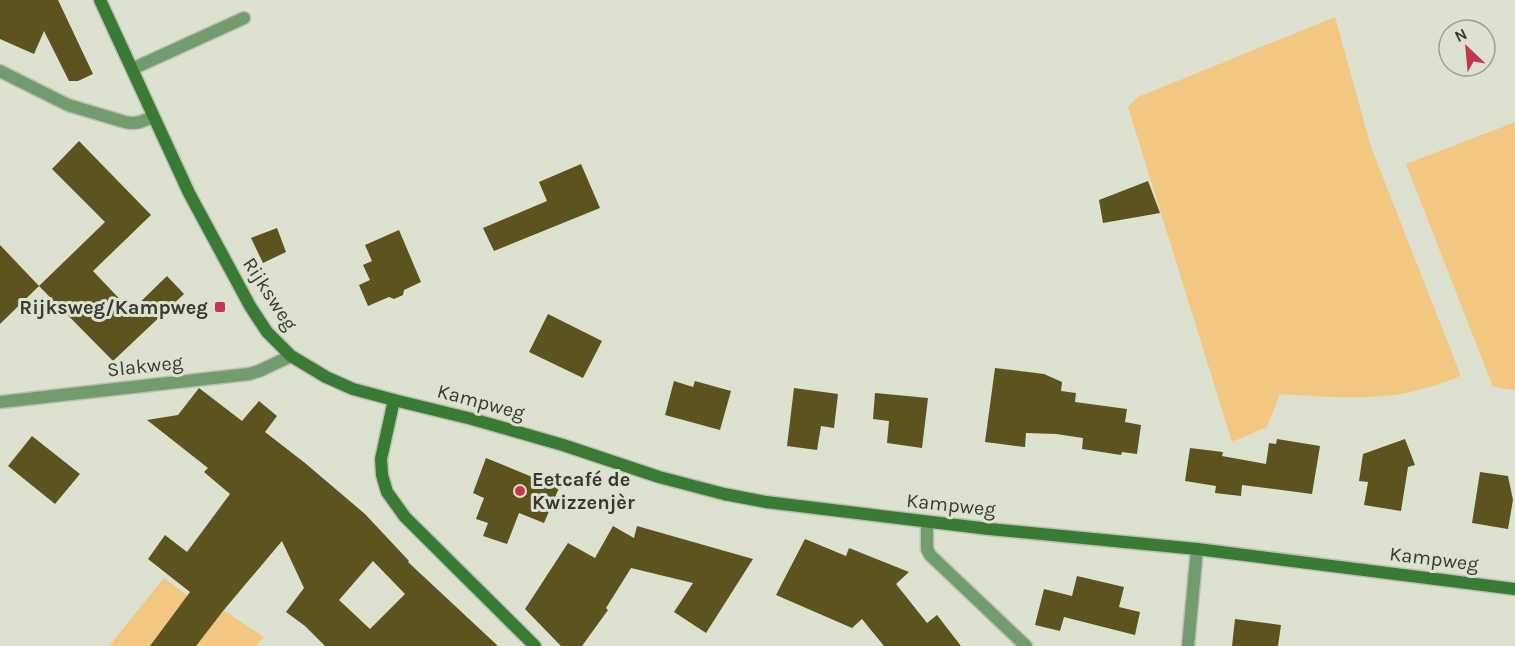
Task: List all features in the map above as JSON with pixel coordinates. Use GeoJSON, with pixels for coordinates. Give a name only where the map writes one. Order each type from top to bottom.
{"type":"FeatureCollection","features":[{"type":"Feature","properties":{"kind":"main road","name":"Rijksweg"},"geometry":{"type":"LineString","coordinates":[[100,0],[189,193],[250,306],[267,332],[291,356],[326,377],[353,389],[394,400]]}},
{"type":"Feature","properties":{"kind":"main road","name":"Kampweg"},"geometry":{"type":"LineString","coordinates":[[394,400],[563,445],[659,477],[766,502],[927,522],[1197,549],[1515,589]]}},
{"type":"Feature","properties":{"kind":"main road"},"geometry":{"type":"LineString","coordinates":[[394,400],[381,459],[382,475],[387,492],[405,517],[535,646]]}},
{"type":"Feature","properties":{"kind":"street"},"geometry":{"type":"LineString","coordinates":[[132,69],[244,18]]}},
{"type":"Feature","properties":{"kind":"street"},"geometry":{"type":"LineString","coordinates":[[0,71],[68,105],[117,120],[133,124],[153,117]]}},
{"type":"Feature","properties":{"kind":"street","name":"Slakweg"},"geometry":{"type":"LineString","coordinates":[[0,402],[249,374],[260,372],[291,356]]}},
{"type":"Feature","properties":{"kind":"street"},"geometry":{"type":"LineString","coordinates":[[927,522],[927,549],[930,555],[1026,646]]}},
{"type":"Feature","properties":{"kind":"street"},"geometry":{"type":"LineString","coordinates":[[1188,646],[1197,549]]}},
{"type":"Feature","properties":{"kind":"shaded area"},"geometry":{"type":"Polygon","coordinates":[[[1335,17],[1371,147],[1461,376],[1402,394],[1336,397],[1280,394],[1267,427],[1232,442],[1128,107],[1138,97],[1335,17]]]}},
{"type":"Feature","properties":{"kind":"shaded area"},"geometry":{"type":"Polygon","coordinates":[[[1515,122],[1515,390],[1493,387],[1406,164],[1515,122]]]}},
{"type":"Feature","properties":{"kind":"shaded area"},"geometry":{"type":"Polygon","coordinates":[[[164,578],[189,597],[225,611],[264,637],[256,646],[109,646],[164,578]]]}},
{"type":"Feature","properties":{"kind":"building"},"geometry":{"type":"Polygon","coordinates":[[[0,0],[58,0],[93,74],[78,81],[69,81],[44,31],[34,54],[0,39],[0,0]]]}},
{"type":"Feature","properties":{"kind":"building"},"geometry":{"type":"Polygon","coordinates":[[[79,141],[151,215],[93,271],[131,311],[167,276],[184,294],[113,361],[39,286],[105,222],[52,169],[79,141]]]}},
{"type":"Feature","properties":{"kind":"building"},"geometry":{"type":"Polygon","coordinates":[[[581,164],[600,208],[494,251],[483,228],[547,201],[539,182],[581,164]]]}},
{"type":"Feature","properties":{"kind":"building"},"geometry":{"type":"Polygon","coordinates":[[[1148,181],[1160,213],[1103,223],[1099,200],[1148,181]]]}},
{"type":"Feature","properties":{"kind":"building"},"geometry":{"type":"Polygon","coordinates":[[[277,228],[286,252],[263,263],[251,238],[277,228]]]}},
{"type":"Feature","properties":{"kind":"building"},"geometry":{"type":"Polygon","coordinates":[[[399,230],[421,282],[404,290],[403,295],[394,299],[389,297],[368,306],[359,285],[370,280],[363,265],[372,261],[365,245],[399,230]]]}},
{"type":"Feature","properties":{"kind":"building"},"geometry":{"type":"Polygon","coordinates":[[[0,245],[39,286],[0,324],[0,245]]]}},
{"type":"Feature","properties":{"kind":"building"},"geometry":{"type":"Polygon","coordinates":[[[548,314],[602,341],[583,378],[529,352],[548,314]]]}},
{"type":"Feature","properties":{"kind":"building"},"geometry":{"type":"Polygon","coordinates":[[[995,368],[1044,374],[1062,382],[1061,391],[1076,393],[1075,402],[1127,409],[1125,422],[1141,425],[1137,454],[1122,452],[1121,455],[1082,449],[1083,438],[1056,434],[1026,433],[1025,447],[985,442],[995,368]]]}},
{"type":"Feature","properties":{"kind":"building"},"geometry":{"type":"Polygon","coordinates":[[[674,381],[693,387],[695,381],[731,391],[720,430],[665,415],[674,381]]]}},
{"type":"Feature","properties":{"kind":"building"},"geometry":{"type":"Polygon","coordinates":[[[199,388],[242,421],[259,401],[277,416],[265,432],[365,514],[408,562],[498,646],[325,646],[305,626],[286,612],[304,588],[282,541],[196,646],[150,646],[190,592],[148,559],[165,535],[187,552],[230,494],[204,472],[208,468],[147,420],[178,415],[199,388]],[[373,561],[339,600],[370,629],[405,594],[373,561]]]}},
{"type":"Feature","properties":{"kind":"building"},"geometry":{"type":"Polygon","coordinates":[[[794,388],[838,394],[834,428],[821,426],[817,450],[787,446],[794,388]]]}},
{"type":"Feature","properties":{"kind":"building"},"geometry":{"type":"Polygon","coordinates":[[[875,393],[928,398],[922,448],[887,443],[889,421],[873,419],[875,393]]]}},
{"type":"Feature","properties":{"kind":"building"},"geometry":{"type":"Polygon","coordinates":[[[32,436],[80,474],[55,504],[8,466],[32,436]]]}},
{"type":"Feature","properties":{"kind":"building"},"geometry":{"type":"Polygon","coordinates":[[[1277,439],[1320,446],[1312,494],[1242,485],[1241,496],[1215,493],[1216,486],[1185,481],[1190,448],[1223,452],[1222,456],[1266,464],[1269,443],[1276,444],[1277,439]]]}},
{"type":"Feature","properties":{"kind":"building"},"geometry":{"type":"Polygon","coordinates":[[[1405,439],[1415,465],[1408,467],[1401,511],[1364,505],[1368,482],[1359,481],[1363,454],[1405,439]]]}},
{"type":"Feature","properties":{"kind":"building"},"geometry":{"type":"Polygon","coordinates":[[[486,458],[559,488],[544,523],[519,513],[507,544],[483,536],[488,523],[476,519],[484,498],[473,493],[486,458]]]}},
{"type":"Feature","properties":{"kind":"building"},"geometry":{"type":"Polygon","coordinates":[[[1480,472],[1508,476],[1513,500],[1508,529],[1472,523],[1480,472]]]}},
{"type":"Feature","properties":{"kind":"building"},"geometry":{"type":"Polygon","coordinates":[[[613,526],[634,538],[637,526],[753,559],[706,633],[674,612],[693,583],[631,568],[606,608],[608,610],[582,646],[561,646],[525,609],[568,543],[595,558],[613,526]]]}},
{"type":"Feature","properties":{"kind":"building"},"geometry":{"type":"Polygon","coordinates":[[[805,539],[846,556],[849,548],[909,572],[896,584],[927,623],[937,615],[961,646],[884,646],[862,619],[852,628],[776,595],[805,539]]]}},
{"type":"Feature","properties":{"kind":"building"},"geometry":{"type":"Polygon","coordinates":[[[1077,576],[1124,587],[1119,607],[1140,612],[1135,635],[1064,617],[1060,631],[1035,625],[1044,589],[1072,596],[1077,576]]]}},
{"type":"Feature","properties":{"kind":"building"},"geometry":{"type":"Polygon","coordinates":[[[1235,619],[1281,625],[1278,646],[1232,646],[1235,619]]]}},
{"type":"Feature","properties":{"kind":"place","name":"Rijksweg/Kampweg"},"geometry":{"type":"Point","coordinates":[220,307]}},
{"type":"Feature","properties":{"kind":"place","name":"Eetcafé de Kwizzenjèr"},"geometry":{"type":"Point","coordinates":[520,491]}}]}
